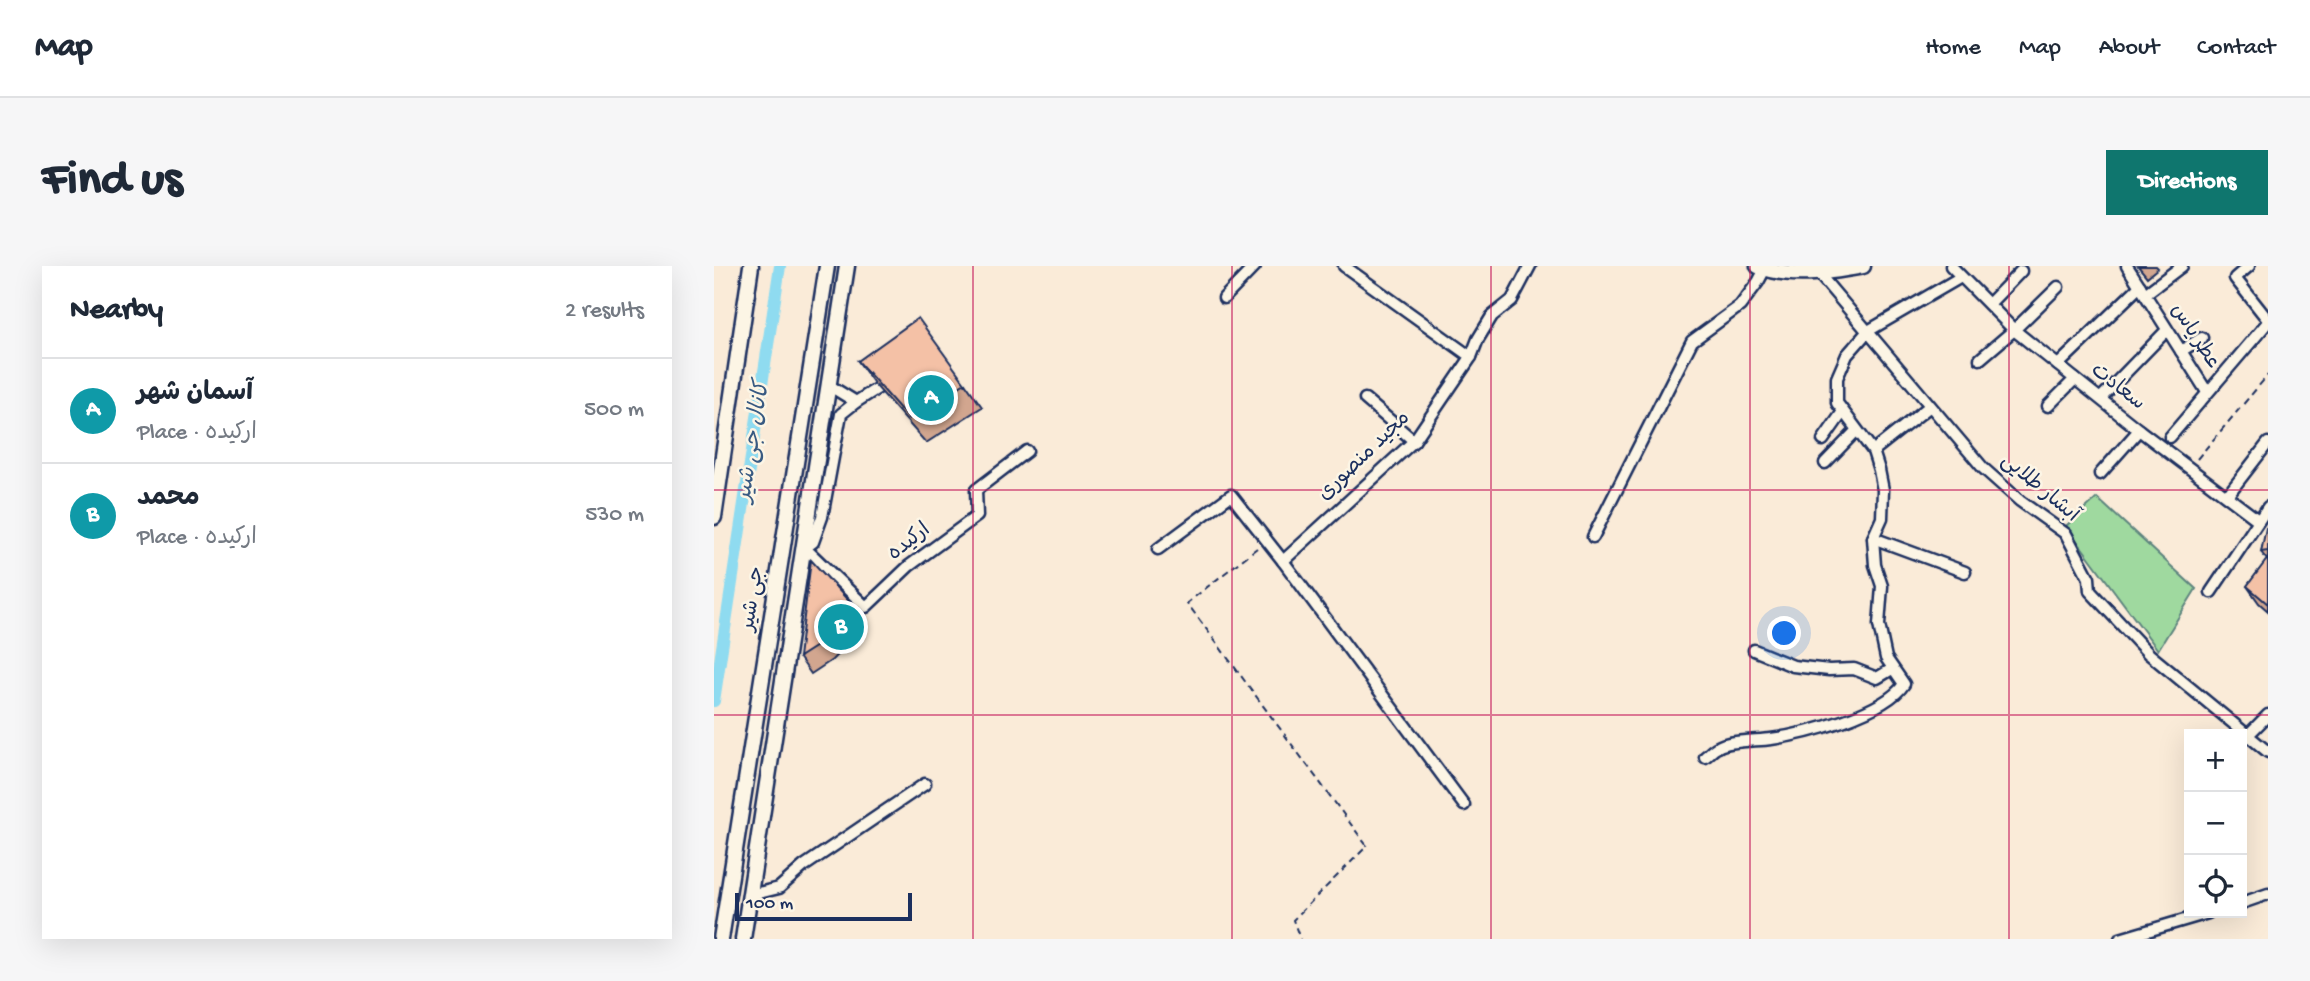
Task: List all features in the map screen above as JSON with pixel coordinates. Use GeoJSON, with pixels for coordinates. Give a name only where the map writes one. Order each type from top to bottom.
{"type":"FeatureCollection","features":[{"type":"Feature","properties":{"kind":"main road"},"geometry":{"type":"LineString","coordinates":[[714,517],[751,266]]}},
{"type":"Feature","properties":{"kind":"main road","name":"جی شیر"},"geometry":{"type":"LineString","coordinates":[[721,939],[827,266]]}},
{"type":"Feature","properties":{"kind":"main road","name":"جی شیر"},"geometry":{"type":"LineString","coordinates":[[743,939],[800,626],[805,548],[847,266]]}},
{"type":"Feature","properties":{"kind":"main road"},"geometry":{"type":"LineString","coordinates":[[1761,267],[1819,274],[1863,266]]}},
{"type":"Feature","properties":{"kind":"street"},"geometry":{"type":"LineString","coordinates":[[1224,298],[1255,266]]}},
{"type":"Feature","properties":{"kind":"street"},"geometry":{"type":"LineString","coordinates":[[1344,266],[1471,357]]}},
{"type":"Feature","properties":{"kind":"street"},"geometry":{"type":"LineString","coordinates":[[1357,276],[1364,266]]}},
{"type":"Feature","properties":{"kind":"street","name":"مجید منصوری"},"geometry":{"type":"LineString","coordinates":[[1283,561],[1414,441],[1471,357],[1492,316],[1512,300],[1530,266]]}},
{"type":"Feature","properties":{"kind":"street","name":"سعادت"},"geometry":{"type":"LineString","coordinates":[[1951,266],[1961,272],[2014,330],[2139,430],[2258,520]]}},
{"type":"Feature","properties":{"kind":"street","name":"عطر یاس"},"geometry":{"type":"LineString","coordinates":[[2127,266],[2207,392]]}},
{"type":"Feature","properties":{"kind":"street"},"geometry":{"type":"LineString","coordinates":[[2058,365],[2142,290],[2182,266]]}},
{"type":"Feature","properties":{"kind":"street"},"geometry":{"type":"LineString","coordinates":[[2170,437],[2268,321],[2235,278],[2249,266]]}},
{"type":"Feature","properties":{"kind":"street"},"geometry":{"type":"LineString","coordinates":[[1593,537],[1692,341],[1740,306],[1758,282],[1761,267]]}},
{"type":"Feature","properties":{"kind":"street"},"geometry":{"type":"LineString","coordinates":[[1989,304],[2021,271]]}},
{"type":"Feature","properties":{"kind":"street"},"geometry":{"type":"LineString","coordinates":[[1705,757],[1720,745],[1773,739],[1826,726],[1881,705],[1897,695],[1904,684],[1886,658],[1880,625],[1882,586],[1875,565],[1873,538],[1882,518],[1883,490],[1873,452],[1837,403],[1837,379],[1847,355],[1868,331],[1961,272]]}},
{"type":"Feature","properties":{"kind":"street","name":"آبشار طلایی"},"geometry":{"type":"LineString","coordinates":[[1819,274],[1983,468],[2020,501],[2066,534],[2089,578],[2090,591],[2149,654],[2268,752]]}},
{"type":"Feature","properties":{"kind":"street"},"geometry":{"type":"LineString","coordinates":[[1980,359],[2058,287]]}},
{"type":"Feature","properties":{"kind":"street"},"geometry":{"type":"LineString","coordinates":[[2101,398],[2167,330]]}},
{"type":"Feature","properties":{"kind":"street"},"geometry":{"type":"LineString","coordinates":[[2181,351],[2202,338]]}},
{"type":"Feature","properties":{"kind":"street"},"geometry":{"type":"LineString","coordinates":[[2048,406],[2075,379]]}},
{"type":"Feature","properties":{"kind":"street"},"geometry":{"type":"LineString","coordinates":[[830,386],[856,402]]}},
{"type":"Feature","properties":{"kind":"street"},"geometry":{"type":"LineString","coordinates":[[824,422],[841,414],[878,388]]}},
{"type":"Feature","properties":{"kind":"street"},"geometry":{"type":"LineString","coordinates":[[1365,399],[1414,441]]}},
{"type":"Feature","properties":{"kind":"street"},"geometry":{"type":"LineString","coordinates":[[1873,452],[1930,406]]}},
{"type":"Feature","properties":{"kind":"street"},"geometry":{"type":"LineString","coordinates":[[1823,440],[1842,413]]}},
{"type":"Feature","properties":{"kind":"street"},"geometry":{"type":"LineString","coordinates":[[805,548],[813,542],[822,517],[841,414]]}},
{"type":"Feature","properties":{"kind":"street"},"geometry":{"type":"LineString","coordinates":[[1825,463],[1856,430]]}},
{"type":"Feature","properties":{"kind":"street"},"geometry":{"type":"LineString","coordinates":[[2100,474],[2139,430]]}},
{"type":"Feature","properties":{"kind":"street"},"geometry":{"type":"LineString","coordinates":[[2227,496],[2268,443]]}},
{"type":"Feature","properties":{"kind":"street","name":"ارکیده"},"geometry":{"type":"LineString","coordinates":[[805,548],[866,607],[909,566],[977,516],[976,490],[1027,451]]}},
{"type":"Feature","properties":{"kind":"street"},"geometry":{"type":"LineString","coordinates":[[1158,549],[1231,495],[1464,805]]}},
{"type":"Feature","properties":{"kind":"street"},"geometry":{"type":"LineString","coordinates":[[2211,592],[2268,506]]}},
{"type":"Feature","properties":{"kind":"street"},"geometry":{"type":"LineString","coordinates":[[1873,538],[1965,572]]}},
{"type":"Feature","properties":{"kind":"street"},"geometry":{"type":"LineString","coordinates":[[1754,650],[1793,666],[1829,670],[1854,668],[1877,678],[1892,669]]}},
{"type":"Feature","properties":{"kind":"street"},"geometry":{"type":"LineString","coordinates":[[2249,734],[2268,715]]}},
{"type":"Feature","properties":{"kind":"street"},"geometry":{"type":"LineString","coordinates":[[750,894],[779,888],[804,866],[925,784]]}},
{"type":"Feature","properties":{"kind":"street"},"geometry":{"type":"LineString","coordinates":[[2247,901],[2268,894]]}},
{"type":"Feature","properties":{"kind":"street"},"geometry":{"type":"LineString","coordinates":[[2120,939],[2190,918]]}},
{"type":"Feature","properties":{"kind":"path"},"geometry":{"type":"LineString","coordinates":[[2190,468],[2268,375]]}},
{"type":"Feature","properties":{"kind":"path"},"geometry":{"type":"LineString","coordinates":[[1267,540],[1187,603],[1367,846],[1293,920],[1300,939]]}},
{"type":"Feature","properties":{"kind":"green space"},"geometry":{"type":"Polygon","coordinates":[[[2097,498],[2196,589],[2158,650],[2066,526],[2097,498]]]}},
{"type":"Feature","properties":{"kind":"building"},"geometry":{"type":"Polygon","coordinates":[[[918,318],[965,383],[909,419],[858,361],[918,318]]]}},
{"type":"Feature","properties":{"kind":"building"},"geometry":{"type":"Polygon","coordinates":[[[2268,527],[2268,551],[2261,552],[2266,528],[2268,527]]]}},
{"type":"Feature","properties":{"kind":"building"},"geometry":{"type":"Polygon","coordinates":[[[2268,558],[2268,604],[2247,586],[2268,558]]]}},
{"type":"Feature","properties":{"kind":"building"},"geometry":{"type":"Polygon","coordinates":[[[811,560],[855,608],[821,643],[799,657],[811,560]]]}},
{"type":"Feature","properties":{"kind":"waterway","name":"کانال جی شیر"},"geometry":{"type":"LineString","coordinates":[[714,701],[780,266]]}},
{"type":"Feature","properties":{"kind":"place","name":"آسمان شهر"},"geometry":{"type":"Point","coordinates":[931,398]}},
{"type":"Feature","properties":{"kind":"place","name":"محمد"},"geometry":{"type":"Point","coordinates":[841,627]}}]}
